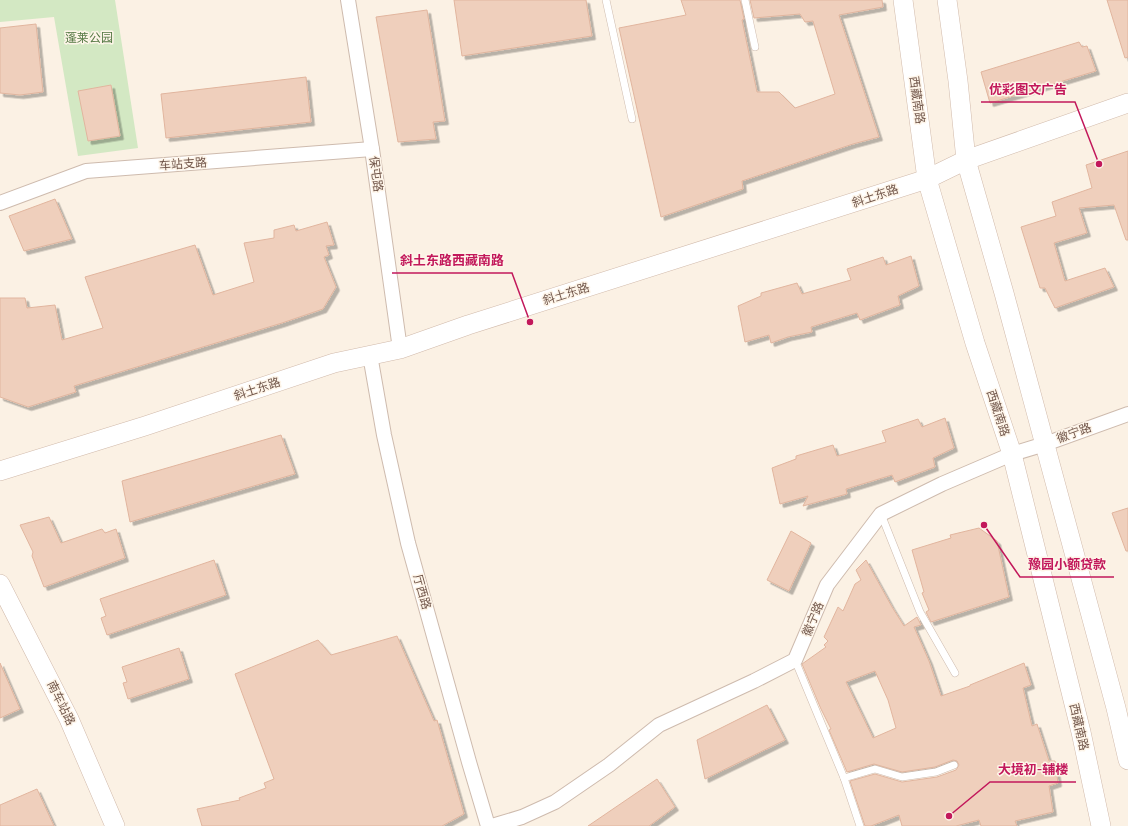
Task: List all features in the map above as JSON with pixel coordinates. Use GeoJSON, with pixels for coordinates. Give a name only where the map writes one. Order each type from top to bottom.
{"type":"FeatureCollection","features":[{"type":"Feature","properties":{"kind":"main road","name":"西藏南路"},"geometry":{"type":"LineString","coordinates":[[903,0],[927,179],[975,343],[1012,454],[1081,732],[1101,826]]}},
{"type":"Feature","properties":{"kind":"main road"},"geometry":{"type":"LineString","coordinates":[[947,0],[958,81],[966,160],[1045,444],[1116,708],[1128,760]]}},
{"type":"Feature","properties":{"kind":"main road","name":"斜土东路"},"geometry":{"type":"LineString","coordinates":[[0,471],[145,426],[334,363],[400,348],[927,179],[966,160],[1128,103]]}},
{"type":"Feature","properties":{"kind":"main road","name":"南车站路"},"geometry":{"type":"LineString","coordinates":[[0,584],[69,719],[115,826]]}},
{"type":"Feature","properties":{"kind":"street","name":"保屯路"},"geometry":{"type":"LineString","coordinates":[[348,0],[372,149],[400,348]]}},
{"type":"Feature","properties":{"kind":"street","name":"车站支路"},"geometry":{"type":"LineString","coordinates":[[0,203],[86,171],[372,149]]}},
{"type":"Feature","properties":{"kind":"street","name":"厅西路"},"geometry":{"type":"LineString","coordinates":[[370,355],[384,435],[408,543],[488,826]]}},
{"type":"Feature","properties":{"kind":"street","name":"徽宁路"},"geometry":{"type":"LineString","coordinates":[[795,660],[827,586],[881,514],[942,484],[1012,454],[1045,444],[1128,414]]}},
{"type":"Feature","properties":{"kind":"street"},"geometry":{"type":"LineString","coordinates":[[492,826],[522,817],[555,802],[609,765],[659,725],[754,681],[795,660]]}},
{"type":"Feature","properties":{"kind":"lane"},"geometry":{"type":"LineString","coordinates":[[606,0],[632,119]]}},
{"type":"Feature","properties":{"kind":"lane"},"geometry":{"type":"LineString","coordinates":[[745,0],[755,47]]}},
{"type":"Feature","properties":{"kind":"lane"},"geometry":{"type":"LineString","coordinates":[[881,514],[920,612],[955,673]]}},
{"type":"Feature","properties":{"kind":"lane"},"geometry":{"type":"LineString","coordinates":[[795,660],[844,778],[860,826]]}},
{"type":"Feature","properties":{"kind":"lane"},"geometry":{"type":"LineString","coordinates":[[844,778],[876,769],[902,777],[936,772],[954,765]]}},
{"type":"Feature","properties":{"kind":"green space","name":"蓬莱公园"},"geometry":{"type":"Polygon","coordinates":[[[0,0],[115,0],[138,148],[78,156],[54,17],[0,22],[0,0]]]}},
{"type":"Feature","properties":{"kind":"building"},"geometry":{"type":"Polygon","coordinates":[[[454,0],[586,0],[592,36],[462,56],[454,0]]]}},
{"type":"Feature","properties":{"kind":"building"},"geometry":{"type":"Polygon","coordinates":[[[681,0],[740,0],[744,19],[742,20],[757,92],[779,92],[795,108],[835,94],[813,21],[805,22],[800,14],[754,18],[750,0],[882,0],[883,7],[839,15],[879,137],[853,144],[742,181],[743,189],[661,217],[619,28],[686,15],[681,0]]]}},
{"type":"Feature","properties":{"kind":"building"},"geometry":{"type":"Polygon","coordinates":[[[1107,0],[1128,0],[1128,57],[1125,58],[1107,0]]]}},
{"type":"Feature","properties":{"kind":"building"},"geometry":{"type":"Polygon","coordinates":[[[427,10],[445,121],[433,122],[436,139],[398,142],[376,17],[427,10]]]}},
{"type":"Feature","properties":{"kind":"building"},"geometry":{"type":"Polygon","coordinates":[[[36,24],[43,92],[20,95],[0,93],[0,28],[36,24]]]}},
{"type":"Feature","properties":{"kind":"building"},"geometry":{"type":"Polygon","coordinates":[[[1079,42],[1082,47],[1087,46],[1096,71],[990,103],[981,72],[1079,42]]]}},
{"type":"Feature","properties":{"kind":"building"},"geometry":{"type":"Polygon","coordinates":[[[306,77],[311,122],[166,138],[161,94],[306,77]]]}},
{"type":"Feature","properties":{"kind":"building"},"geometry":{"type":"Polygon","coordinates":[[[111,85],[120,136],[88,141],[78,91],[111,85]]]}},
{"type":"Feature","properties":{"kind":"building"},"geometry":{"type":"Polygon","coordinates":[[[1128,151],[1128,240],[1126,240],[1114,205],[1079,208],[1087,233],[1054,243],[1065,281],[1105,268],[1114,287],[1055,308],[1045,288],[1040,288],[1021,227],[1056,216],[1052,202],[1092,188],[1086,165],[1128,151]]]}},
{"type":"Feature","properties":{"kind":"building"},"geometry":{"type":"Polygon","coordinates":[[[55,199],[72,239],[24,251],[9,216],[55,199]]]}},
{"type":"Feature","properties":{"kind":"building"},"geometry":{"type":"Polygon","coordinates":[[[327,222],[334,245],[326,246],[329,255],[324,257],[336,287],[323,309],[282,323],[74,386],[76,392],[28,407],[0,397],[0,298],[25,298],[27,308],[55,305],[62,340],[103,328],[85,277],[195,245],[213,295],[254,282],[244,243],[274,238],[274,230],[294,225],[296,231],[327,222]]]}},
{"type":"Feature","properties":{"kind":"building"},"geometry":{"type":"Polygon","coordinates":[[[911,256],[919,286],[898,296],[900,305],[860,320],[857,313],[811,327],[812,332],[788,337],[771,343],[769,335],[745,342],[738,306],[761,296],[761,293],[797,283],[802,294],[851,280],[847,269],[883,257],[886,265],[911,256]]]}},
{"type":"Feature","properties":{"kind":"building"},"geometry":{"type":"Polygon","coordinates":[[[945,418],[954,448],[933,458],[935,467],[895,482],[892,475],[846,489],[847,494],[803,506],[808,496],[780,504],[772,468],[796,459],[796,456],[833,445],[837,456],[886,442],[882,431],[918,419],[922,427],[945,418]]]}},
{"type":"Feature","properties":{"kind":"building"},"geometry":{"type":"Polygon","coordinates":[[[281,435],[295,474],[130,522],[122,481],[281,435]]]}},
{"type":"Feature","properties":{"kind":"building"},"geometry":{"type":"Polygon","coordinates":[[[1128,508],[1128,551],[1126,551],[1112,513],[1128,508]]]}},
{"type":"Feature","properties":{"kind":"building"},"geometry":{"type":"Polygon","coordinates":[[[49,517],[61,543],[102,529],[105,533],[116,529],[125,558],[44,587],[32,556],[33,552],[20,525],[49,517]]]}},
{"type":"Feature","properties":{"kind":"building"},"geometry":{"type":"Polygon","coordinates":[[[979,528],[997,541],[1009,597],[931,622],[926,612],[929,610],[922,593],[924,592],[912,550],[951,538],[950,535],[979,528]]]}},
{"type":"Feature","properties":{"kind":"building"},"geometry":{"type":"Polygon","coordinates":[[[791,531],[811,543],[789,591],[767,580],[791,531]]]}},
{"type":"Feature","properties":{"kind":"building"},"geometry":{"type":"Polygon","coordinates":[[[214,560],[226,595],[107,635],[101,618],[106,616],[100,599],[214,560]]]}},
{"type":"Feature","properties":{"kind":"building"},"geometry":{"type":"Polygon","coordinates":[[[866,560],[904,626],[917,617],[921,625],[914,627],[929,661],[941,696],[970,686],[1024,663],[1031,685],[1023,688],[1032,726],[1037,724],[1049,761],[1055,761],[1058,783],[1049,786],[1053,812],[1015,821],[1017,826],[981,826],[979,820],[956,826],[902,826],[899,815],[871,826],[865,826],[850,781],[875,774],[902,782],[937,777],[956,770],[959,765],[957,761],[953,760],[935,767],[902,772],[874,764],[847,772],[829,730],[831,729],[802,664],[826,647],[824,645],[828,641],[824,637],[838,607],[843,611],[855,584],[861,580],[856,570],[866,560]],[[875,671],[846,682],[873,738],[896,728],[888,700],[875,671]]]}},
{"type":"Feature","properties":{"kind":"building"},"geometry":{"type":"Polygon","coordinates":[[[397,636],[434,721],[437,720],[464,814],[442,826],[202,826],[197,809],[240,800],[239,798],[266,788],[264,783],[274,779],[235,674],[318,640],[331,655],[397,636]]]}},
{"type":"Feature","properties":{"kind":"building"},"geometry":{"type":"Polygon","coordinates":[[[179,648],[189,679],[128,699],[123,683],[127,682],[122,667],[179,648]]]}},
{"type":"Feature","properties":{"kind":"building"},"geometry":{"type":"Polygon","coordinates":[[[0,663],[20,709],[0,718],[0,663]]]}},
{"type":"Feature","properties":{"kind":"building"},"geometry":{"type":"Polygon","coordinates":[[[767,705],[785,740],[705,779],[697,740],[767,705]]]}},
{"type":"Feature","properties":{"kind":"building"},"geometry":{"type":"Polygon","coordinates":[[[657,779],[675,807],[649,826],[588,826],[657,779]]]}},
{"type":"Feature","properties":{"kind":"building"},"geometry":{"type":"Polygon","coordinates":[[[37,789],[54,826],[0,826],[0,805],[37,789]]]}},
{"type":"Feature","properties":{"kind":"place","name":"优彩图文广告"},"geometry":{"type":"Point","coordinates":[1099,164]}},
{"type":"Feature","properties":{"kind":"place","name":"斜土东路西藏南路"},"geometry":{"type":"Point","coordinates":[530,322]}},
{"type":"Feature","properties":{"kind":"place","name":"豫园小额贷款"},"geometry":{"type":"Point","coordinates":[984,525]}},
{"type":"Feature","properties":{"kind":"place","name":"大境初-辅楼"},"geometry":{"type":"Point","coordinates":[949,816]}}]}
